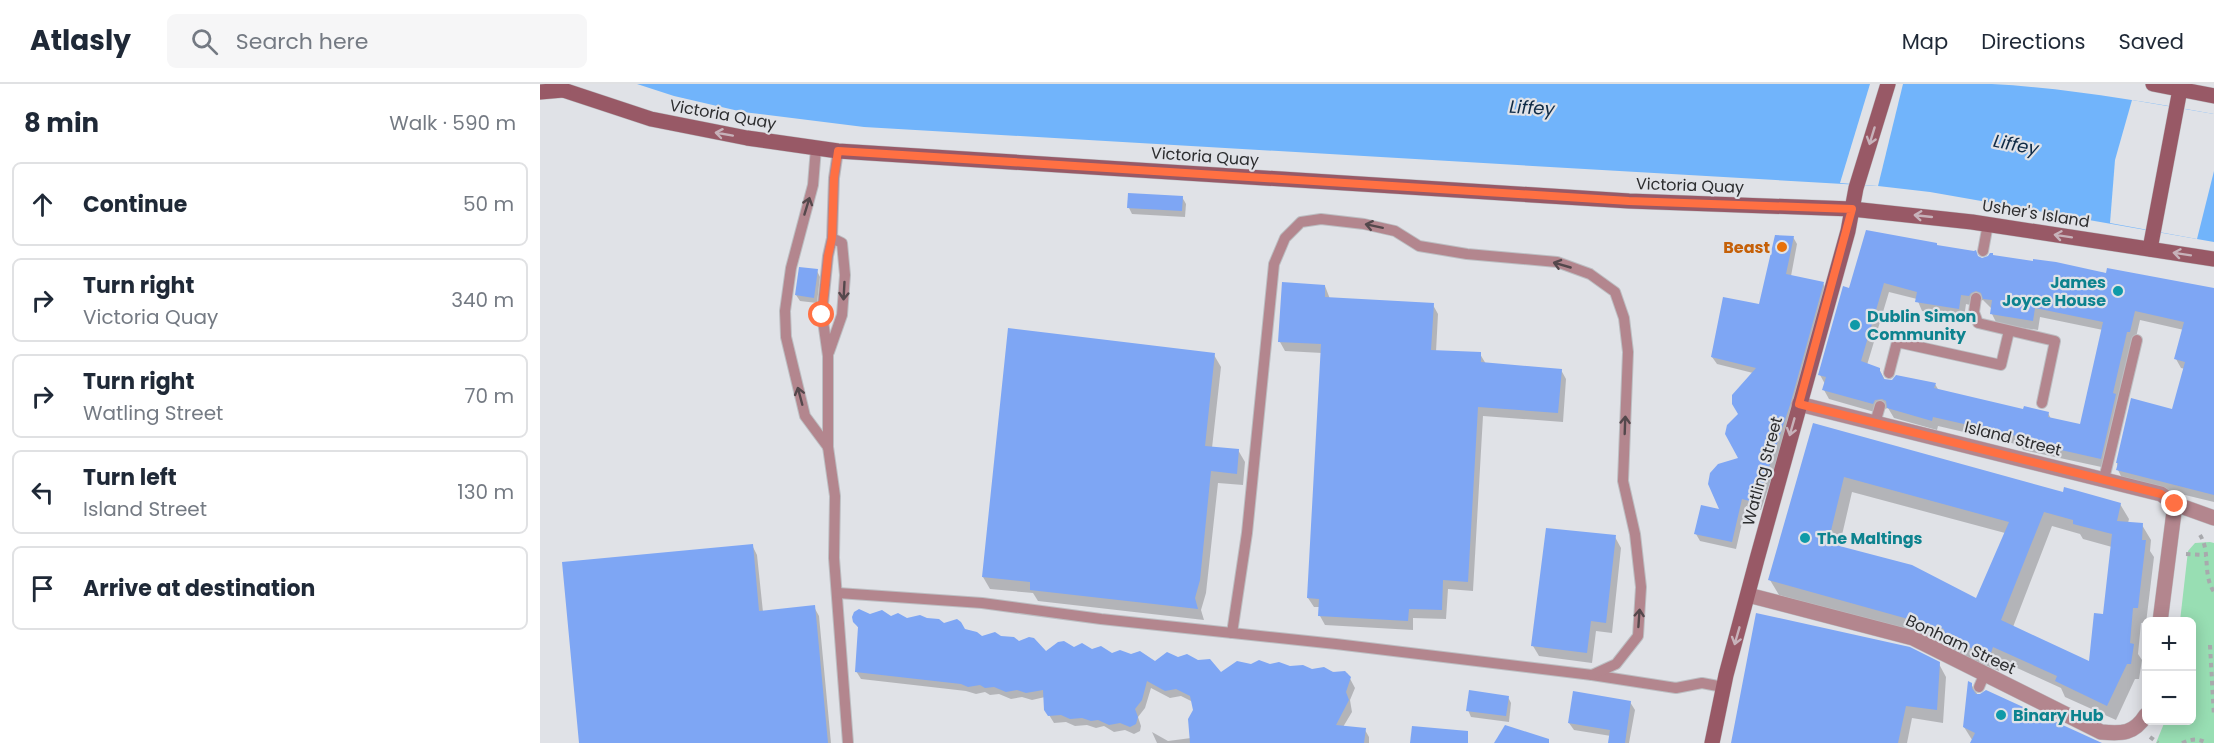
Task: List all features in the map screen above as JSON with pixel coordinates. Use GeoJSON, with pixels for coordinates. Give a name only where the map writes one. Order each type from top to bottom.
{"type":"FeatureCollection","features":[{"type":"Feature","properties":{"kind":"main road","name":"Watling Street"},"geometry":{"type":"LineString","coordinates":[[1712,743],[1723,687],[1856,188],[1888,84]]}},
{"type":"Feature","properties":{"kind":"main road"},"geometry":{"type":"LineString","coordinates":[[2153,84],[2180,86],[2214,96]]}},
{"type":"Feature","properties":{"kind":"main road"},"geometry":{"type":"LineString","coordinates":[[2150,249],[2180,86]]}},
{"type":"Feature","properties":{"kind":"main road","name":"Victoria Quay"},"geometry":{"type":"LineString","coordinates":[[540,92],[559,87],[651,119],[747,138],[838,151],[1629,201],[1852,209]]}},
{"type":"Feature","properties":{"kind":"main road","name":"Usher's Island"},"geometry":{"type":"LineString","coordinates":[[1852,209],[1988,224],[2214,259]]}},
{"type":"Feature","properties":{"kind":"street","name":"Island Street"},"geometry":{"type":"LineString","coordinates":[[1799,404],[2161,494],[2175,504],[2214,518]]}},
{"type":"Feature","properties":{"kind":"street"},"geometry":{"type":"LineString","coordinates":[[2161,617],[2175,504]]}},
{"type":"Feature","properties":{"kind":"street","name":"Bonham Street"},"geometry":{"type":"LineString","coordinates":[[1748,595],[1913,638],[1982,680],[2100,732],[2107,738],[2139,726],[2142,721]]}},
{"type":"Feature","properties":{"kind":"lane"},"geometry":{"type":"LineString","coordinates":[[816,148],[813,185],[795,248],[785,311],[786,337],[805,416],[828,447]]}},
{"type":"Feature","properties":{"kind":"lane"},"geometry":{"type":"LineString","coordinates":[[838,151],[834,178],[832,238],[822,315],[828,356],[828,447],[835,496],[834,558],[848,743]]}},
{"type":"Feature","properties":{"kind":"lane"},"geometry":{"type":"LineString","coordinates":[[1232,633],[1247,533],[1274,264],[1285,238],[1301,222],[1321,219],[1364,224],[1395,231],[1419,246],[1467,254],[1557,262],[1590,274],[1615,292],[1624,318],[1628,352],[1623,481],[1635,534],[1641,588],[1638,636],[1616,664],[1592,675]]}},
{"type":"Feature","properties":{"kind":"lane"},"geometry":{"type":"LineString","coordinates":[[1983,251],[1988,224]]}},
{"type":"Feature","properties":{"kind":"lane"},"geometry":{"type":"LineString","coordinates":[[828,356],[842,315],[845,275],[842,243],[832,238]]}},
{"type":"Feature","properties":{"kind":"lane"},"geometry":{"type":"LineString","coordinates":[[1976,298],[1974,312],[1978,323],[2055,341],[2042,404]]}},
{"type":"Feature","properties":{"kind":"lane"},"geometry":{"type":"LineString","coordinates":[[1888,373],[1897,342],[2001,365],[2009,331]]}},
{"type":"Feature","properties":{"kind":"lane"},"geometry":{"type":"LineString","coordinates":[[2104,479],[2137,340]]}},
{"type":"Feature","properties":{"kind":"lane"},"geometry":{"type":"LineString","coordinates":[[1875,423],[1880,406]]}},
{"type":"Feature","properties":{"kind":"lane"},"geometry":{"type":"LineString","coordinates":[[838,593],[982,603],[1592,675],[1676,688],[1702,683],[1723,687]]}},
{"type":"Feature","properties":{"kind":"path"},"geometry":{"type":"LineString","coordinates":[[2200,535],[2204,542],[2207,579],[2214,592]]}},
{"type":"Feature","properties":{"kind":"path"},"geometry":{"type":"LineString","coordinates":[[2186,554],[2206,555]]}},
{"type":"Feature","properties":{"kind":"path"},"geometry":{"type":"LineString","coordinates":[[2210,645],[2214,717]]}},
{"type":"Feature","properties":{"kind":"path"},"geometry":{"type":"LineString","coordinates":[[2182,743],[2193,739],[2207,743]]}},
{"type":"Feature","properties":{"kind":"green space"},"geometry":{"type":"Polygon","coordinates":[[[2195,543],[2214,543],[2214,743],[2156,743],[2163,725],[2196,725],[2196,617],[2180,617],[2188,551],[2195,543]]]}},
{"type":"Feature","properties":{"kind":"water","name":"Liffey"},"geometry":{"type":"Polygon","coordinates":[[[637,84],[1992,84],[2048,89],[2214,114],[2214,242],[1930,192],[1878,186],[864,127],[743,112],[674,96],[637,84]]]}},
{"type":"Feature","properties":{"kind":"pier"},"geometry":{"type":"Polygon","coordinates":[[[1870,84],[1903,84],[1878,186],[1840,183],[1870,84]]]}},
{"type":"Feature","properties":{"kind":"pier"},"geometry":{"type":"Polygon","coordinates":[[[2132,100],[2214,114],[2214,171],[2197,239],[2110,223],[2115,160],[2132,100]]]}},
{"type":"Feature","properties":{"kind":"building"},"geometry":{"type":"Polygon","coordinates":[[[1128,193],[1183,196],[1182,211],[1127,208],[1128,193]]]}},
{"type":"Feature","properties":{"kind":"building"},"geometry":{"type":"Polygon","coordinates":[[[1866,230],[1937,243],[1937,245],[1976,250],[1978,256],[1982,258],[1993,253],[1993,255],[2033,261],[2033,259],[2056,262],[2106,273],[2107,268],[2214,288],[2214,495],[2116,470],[2131,398],[2172,409],[2185,362],[2174,359],[2184,322],[2135,311],[2130,332],[2127,332],[2101,459],[2016,440],[2017,436],[1933,417],[1932,421],[1887,408],[1886,401],[1882,399],[1875,400],[1873,404],[1822,390],[1826,377],[1818,375],[1843,286],[1849,288],[1866,230]],[[1884,283],[1861,361],[1880,368],[1884,379],[1892,380],[1896,375],[1936,383],[1934,388],[2023,409],[2024,406],[2049,412],[2048,417],[2080,424],[2103,322],[2035,308],[2033,321],[1990,314],[1992,300],[1983,299],[1981,293],[1976,291],[1969,296],[1961,295],[1959,309],[1915,302],[1917,292],[1884,283]]]}},
{"type":"Feature","properties":{"kind":"building"},"geometry":{"type":"Polygon","coordinates":[[[1775,235],[1794,236],[1786,274],[1824,282],[1790,405],[1757,503],[1742,499],[1732,542],[1694,534],[1701,505],[1719,509],[1708,484],[1710,473],[1718,464],[1738,458],[1725,434],[1727,425],[1738,414],[1732,404],[1732,395],[1756,368],[1711,357],[1723,297],[1759,304],[1775,235]]]}},
{"type":"Feature","properties":{"kind":"building"},"geometry":{"type":"Polygon","coordinates":[[[799,267],[818,269],[814,298],[795,295],[799,267]]]}},
{"type":"Feature","properties":{"kind":"building"},"geometry":{"type":"Polygon","coordinates":[[[1282,282],[1325,285],[1325,297],[1434,303],[1431,350],[1481,352],[1481,362],[1562,369],[1558,413],[1478,407],[1468,582],[1443,580],[1442,610],[1409,609],[1408,621],[1318,616],[1319,599],[1307,598],[1321,344],[1278,342],[1282,282]]]}},
{"type":"Feature","properties":{"kind":"building"},"geometry":{"type":"Polygon","coordinates":[[[1008,328],[1215,353],[1205,446],[1239,449],[1237,474],[1211,471],[1200,580],[1195,598],[1198,609],[1030,590],[1030,582],[982,577],[1008,328]]]}},
{"type":"Feature","properties":{"kind":"building","name":"The Maltings"},"geometry":{"type":"Polygon","coordinates":[[[1813,423],[2063,492],[2064,487],[2121,503],[2117,521],[2143,523],[2142,540],[2146,540],[2138,608],[2133,608],[2130,643],[2134,644],[2131,664],[2127,664],[2107,706],[2055,681],[2057,676],[1993,647],[1990,656],[1942,636],[1944,629],[1768,580],[1813,423]],[[1844,477],[1828,543],[1912,565],[1976,598],[2009,522],[1844,477]],[[2044,512],[2001,620],[2089,661],[2094,613],[2103,614],[2112,534],[2073,524],[2073,520],[2044,512]]]}},
{"type":"Feature","properties":{"kind":"building"},"geometry":{"type":"Polygon","coordinates":[[[1546,528],[1616,535],[1606,623],[1591,621],[1587,653],[1531,646],[1546,528]]]}},
{"type":"Feature","properties":{"kind":"building"},"geometry":{"type":"Polygon","coordinates":[[[753,544],[759,611],[815,605],[828,743],[579,743],[562,562],[753,544]]]}},
{"type":"Feature","properties":{"kind":"building"},"geometry":{"type":"Polygon","coordinates":[[[859,609],[870,614],[882,610],[891,616],[898,613],[907,618],[920,615],[939,619],[944,623],[957,619],[965,629],[982,636],[995,632],[1001,636],[1014,637],[1019,641],[1029,637],[1034,638],[1046,651],[1058,642],[1064,641],[1074,647],[1082,643],[1092,649],[1101,646],[1112,653],[1120,650],[1131,654],[1140,651],[1155,661],[1167,652],[1178,657],[1187,654],[1198,660],[1210,659],[1221,672],[1237,661],[1251,664],[1259,660],[1270,664],[1279,662],[1290,666],[1303,665],[1312,669],[1324,667],[1333,672],[1345,671],[1351,677],[1346,692],[1349,700],[1336,725],[1366,728],[1364,743],[1190,743],[1188,719],[1193,710],[1190,696],[1176,689],[1165,691],[1147,681],[1142,700],[1135,709],[1138,717],[1136,724],[1130,727],[1120,723],[1109,725],[1098,720],[1070,719],[1061,715],[1048,716],[1044,710],[1043,690],[1026,693],[1017,690],[1006,692],[980,685],[968,687],[961,684],[855,672],[858,627],[852,617],[859,609]]]}},
{"type":"Feature","properties":{"kind":"building"},"geometry":{"type":"Polygon","coordinates":[[[1756,613],[1910,647],[1940,662],[1937,710],[1906,706],[1898,743],[1731,743],[1756,613]]]}},
{"type":"Feature","properties":{"kind":"building","name":"Binary Hub"},"geometry":{"type":"Polygon","coordinates":[[[1968,681],[1972,683],[1976,694],[1986,690],[2102,743],[1970,743],[1975,733],[1963,727],[1968,681]]]}},
{"type":"Feature","properties":{"kind":"building"},"geometry":{"type":"Polygon","coordinates":[[[1469,690],[1509,696],[1506,716],[1466,711],[1469,690]]]}},
{"type":"Feature","properties":{"kind":"building"},"geometry":{"type":"Polygon","coordinates":[[[1573,691],[1631,701],[1625,743],[1608,743],[1610,730],[1568,723],[1573,691]]]}},
{"type":"Feature","properties":{"kind":"building"},"geometry":{"type":"Polygon","coordinates":[[[1505,725],[1549,739],[1549,743],[1494,743],[1505,725]]]}},
{"type":"Feature","properties":{"kind":"building"},"geometry":{"type":"Polygon","coordinates":[[[1412,726],[1468,731],[1468,743],[1410,743],[1412,726]]]}},
{"type":"Feature","properties":{"kind":"place","name":"Beast"},"geometry":{"type":"Point","coordinates":[1782,247]}},
{"type":"Feature","properties":{"kind":"place","name":"James Joyce House"},"geometry":{"type":"Point","coordinates":[2118,291]}},
{"type":"Feature","properties":{"kind":"place","name":"Dublin Simon Community"},"geometry":{"type":"Point","coordinates":[1855,325]}},
{"type":"Feature","properties":{"kind":"place","name":"The Maltings"},"geometry":{"type":"Point","coordinates":[1805,538]}},
{"type":"Feature","properties":{"kind":"place","name":"Binary Hub"},"geometry":{"type":"Point","coordinates":[2001,715]}},
{"type":"Feature","properties":{"kind":"route"},"geometry":{"type":"LineString","coordinates":[[822,315],[832,238],[834,178],[838,151],[1629,201],[1852,209],[1848,231],[1799,404],[2161,494],[2175,504]]}}]}
